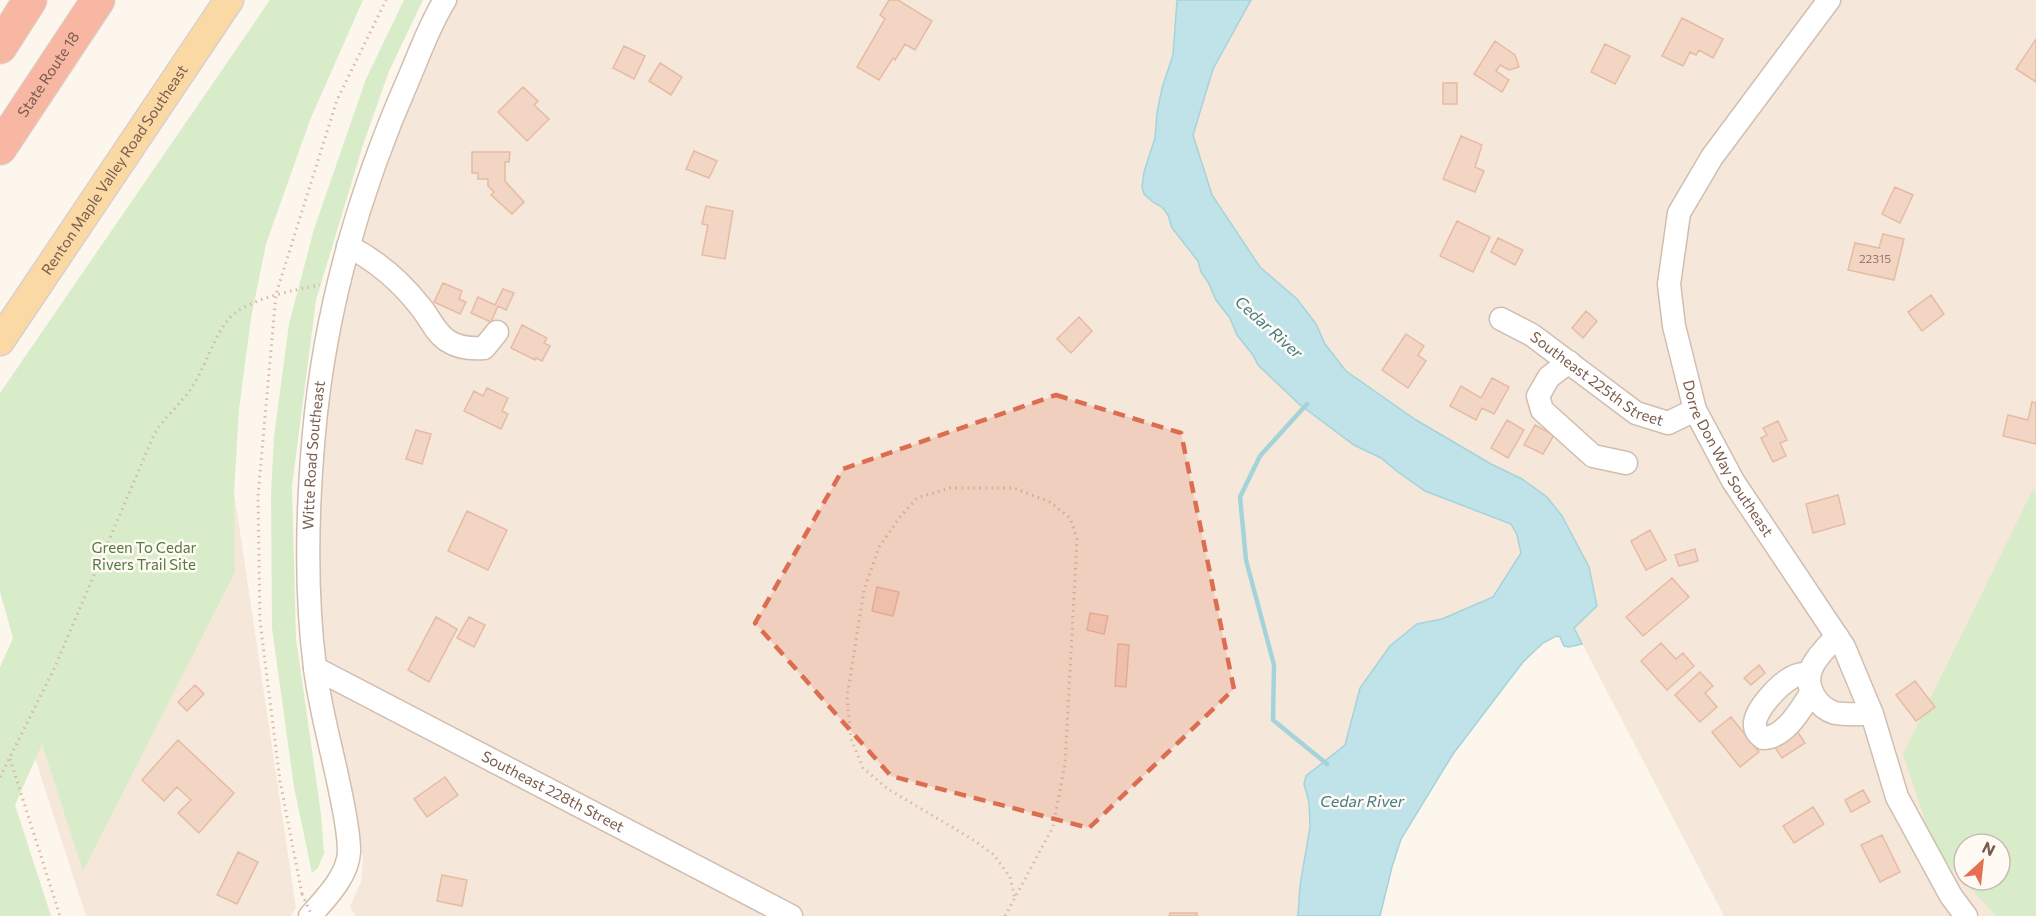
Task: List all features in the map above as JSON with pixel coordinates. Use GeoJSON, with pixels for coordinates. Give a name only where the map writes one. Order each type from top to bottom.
{"type":"FeatureCollection","features":[{"type":"Feature","properties":{"kind":"highway"},"geometry":{"type":"LineString","coordinates":[[0,32],[28,0]]}},
{"type":"Feature","properties":{"kind":"highway"},"geometry":{"type":"LineString","coordinates":[[0,47],[28,0]]}},
{"type":"Feature","properties":{"kind":"highway","name":"State Route 18"},"geometry":{"type":"LineString","coordinates":[[0,148],[98,0]]}},
{"type":"Feature","properties":{"kind":"main road","name":"Renton Maple Valley Road Southeast"},"geometry":{"type":"LineString","coordinates":[[0,340],[229,0]]}},
{"type":"Feature","properties":{"kind":"street","name":"Witte Road Southeast"},"geometry":{"type":"LineString","coordinates":[[311,916],[328,896],[342,874],[349,853],[345,814],[315,668],[307,552],[314,432],[323,358],[348,246],[384,133],[445,0]]}},
{"type":"Feature","properties":{"kind":"street","name":"Dorre Don Way Southeast"},"geometry":{"type":"LineString","coordinates":[[1829,0],[1712,157],[1678,213],[1669,284],[1674,326],[1695,410],[1733,481],[1844,647],[1872,714],[1898,797],[1951,896],[1966,916]]}},
{"type":"Feature","properties":{"kind":"street"},"geometry":{"type":"LineString","coordinates":[[348,246],[377,264],[403,288],[420,305],[435,329],[447,341],[470,349],[484,348],[497,332]]}},
{"type":"Feature","properties":{"kind":"street","name":"Southeast 225th Street"},"geometry":{"type":"LineString","coordinates":[[1501,318],[1532,335],[1636,413],[1668,423],[1695,410]]}},
{"type":"Feature","properties":{"kind":"street"},"geometry":{"type":"LineString","coordinates":[[1569,362],[1550,377],[1538,396],[1542,410],[1593,456],[1626,463]]}},
{"type":"Feature","properties":{"kind":"street"},"geometry":{"type":"LineString","coordinates":[[1837,636],[1814,661],[1810,683],[1820,705],[1836,713],[1872,714]]}},
{"type":"Feature","properties":{"kind":"street","name":"Southeast 228th Street"},"geometry":{"type":"LineString","coordinates":[[315,668],[791,916]]}},
{"type":"Feature","properties":{"kind":"path"},"geometry":{"type":"LineString","coordinates":[[311,916],[302,894],[280,781],[260,621],[258,496],[276,294],[338,100],[386,0]]}},
{"type":"Feature","properties":{"kind":"path"},"geometry":{"type":"LineString","coordinates":[[0,777],[54,669],[128,491],[158,428],[191,389],[228,319],[249,305],[276,294],[339,281]]}},
{"type":"Feature","properties":{"kind":"path"},"geometry":{"type":"LineString","coordinates":[[1005,916],[1015,899],[1053,827],[1063,775],[1077,539],[1070,518],[1050,502],[1014,488],[950,488],[918,498],[900,517],[879,547],[864,590],[847,697],[851,739],[863,768],[871,776],[888,789],[972,839],[993,855],[1010,877],[1015,899]]}},
{"type":"Feature","properties":{"kind":"path"},"geometry":{"type":"LineString","coordinates":[[10,759],[60,916]]}},
{"type":"Feature","properties":{"kind":"highlighted area"},"geometry":{"type":"Polygon","coordinates":[[[1056,395],[1181,433],[1234,689],[1089,828],[891,776],[755,623],[843,469],[1056,395]]]}},
{"type":"Feature","properties":{"kind":"shaded area"},"geometry":{"type":"Polygon","coordinates":[[[454,0],[1177,0],[1173,55],[1162,88],[1155,138],[1144,172],[1144,194],[1162,207],[1168,215],[1172,228],[1198,261],[1201,272],[1208,281],[1216,300],[1230,318],[1237,335],[1258,365],[1322,422],[1354,445],[1381,458],[1425,491],[1511,524],[1517,535],[1521,553],[1493,596],[1442,619],[1417,624],[1360,688],[1345,745],[1314,769],[1304,784],[1309,802],[1310,827],[1300,886],[1298,916],[355,916],[350,906],[361,882],[363,857],[329,713],[315,573],[326,379],[373,181],[454,0]]]}},
{"type":"Feature","properties":{"kind":"shaded area"},"geometry":{"type":"Polygon","coordinates":[[[1251,0],[2036,0],[2036,916],[1724,916],[1574,628],[1547,497],[1522,479],[1491,464],[1416,420],[1346,371],[1325,345],[1316,324],[1297,299],[1260,267],[1212,195],[1193,135],[1213,69],[1251,0]]]}},
{"type":"Feature","properties":{"kind":"shaded area"},"geometry":{"type":"Polygon","coordinates":[[[173,460],[234,491],[296,908],[291,916],[86,916],[34,755],[173,460]]]}},
{"type":"Feature","properties":{"kind":"green space","name":"Green To Cedar Rivers Trail Site"},"geometry":{"type":"Polygon","coordinates":[[[270,0],[363,0],[310,120],[266,244],[251,318],[239,409],[234,492],[235,572],[83,871],[42,744],[15,805],[51,916],[0,916],[0,667],[13,638],[0,592],[0,393],[270,0]]]}},
{"type":"Feature","properties":{"kind":"green space"},"geometry":{"type":"Polygon","coordinates":[[[404,0],[423,0],[389,71],[363,145],[316,300],[292,486],[296,638],[321,814],[324,853],[318,868],[312,873],[294,787],[272,628],[271,494],[274,437],[289,324],[314,229],[366,79],[404,0]]]}},
{"type":"Feature","properties":{"kind":"green space"},"geometry":{"type":"Polygon","coordinates":[[[2034,487],[2036,499],[2036,916],[1996,916],[1974,892],[2012,892],[2012,832],[1952,832],[1952,868],[1935,850],[1903,754],[2034,487]]]}},
{"type":"Feature","properties":{"kind":"water","name":"Cedar River"},"geometry":{"type":"Polygon","coordinates":[[[1177,0],[1251,0],[1213,69],[1193,135],[1212,195],[1260,267],[1297,299],[1316,324],[1325,344],[1346,371],[1416,420],[1491,464],[1522,479],[1547,497],[1562,516],[1589,567],[1597,606],[1574,628],[1582,644],[1564,646],[1560,637],[1556,636],[1543,643],[1523,662],[1453,754],[1401,839],[1380,916],[1298,916],[1300,886],[1310,827],[1309,802],[1304,784],[1306,776],[1345,745],[1360,688],[1390,646],[1417,624],[1442,619],[1493,597],[1521,553],[1517,535],[1511,524],[1425,491],[1381,458],[1354,445],[1299,404],[1258,365],[1237,335],[1230,318],[1216,300],[1201,272],[1198,261],[1172,228],[1168,215],[1162,207],[1144,194],[1142,187],[1144,172],[1155,138],[1162,88],[1173,55],[1177,0]]]}},
{"type":"Feature","properties":{"kind":"building"},"geometry":{"type":"Polygon","coordinates":[[[889,0],[898,0],[932,21],[915,50],[905,44],[879,80],[857,67],[885,19],[880,15],[889,0]]]}},
{"type":"Feature","properties":{"kind":"building"},"geometry":{"type":"Polygon","coordinates":[[[1682,18],[1723,39],[1713,58],[1699,50],[1696,55],[1690,52],[1683,66],[1662,56],[1682,18]]]}},
{"type":"Feature","properties":{"kind":"building"},"geometry":{"type":"Polygon","coordinates":[[[2036,39],[2036,82],[2016,69],[2036,39]]]}},
{"type":"Feature","properties":{"kind":"building"},"geometry":{"type":"Polygon","coordinates":[[[1495,41],[1515,55],[1519,67],[1509,70],[1500,65],[1496,71],[1509,80],[1502,92],[1474,74],[1495,41]]]}},
{"type":"Feature","properties":{"kind":"building"},"geometry":{"type":"Polygon","coordinates":[[[1605,44],[1630,56],[1615,84],[1591,72],[1605,44]]]}},
{"type":"Feature","properties":{"kind":"building"},"geometry":{"type":"Polygon","coordinates":[[[624,46],[645,56],[634,79],[613,68],[624,46]]]}},
{"type":"Feature","properties":{"kind":"building"},"geometry":{"type":"Polygon","coordinates":[[[660,63],[682,77],[671,95],[649,81],[660,63]]]}},
{"type":"Feature","properties":{"kind":"building"},"geometry":{"type":"Polygon","coordinates":[[[1443,83],[1457,83],[1457,104],[1443,104],[1443,83]]]}},
{"type":"Feature","properties":{"kind":"building"},"geometry":{"type":"Polygon","coordinates":[[[523,87],[538,101],[534,105],[549,119],[527,141],[498,112],[523,87]]]}},
{"type":"Feature","properties":{"kind":"building"},"geometry":{"type":"Polygon","coordinates":[[[1461,136],[1482,145],[1475,167],[1484,171],[1475,192],[1443,179],[1461,136]]]}},
{"type":"Feature","properties":{"kind":"building"},"geometry":{"type":"Polygon","coordinates":[[[694,151],[717,161],[709,178],[686,169],[694,151]]]}},
{"type":"Feature","properties":{"kind":"building"},"geometry":{"type":"Polygon","coordinates":[[[472,152],[510,152],[509,162],[505,162],[505,181],[524,202],[512,214],[491,195],[494,192],[488,186],[488,179],[478,179],[478,173],[472,173],[472,152]]]}},
{"type":"Feature","properties":{"kind":"building"},"geometry":{"type":"Polygon","coordinates":[[[1895,187],[1913,195],[1900,223],[1882,214],[1895,187]]]}},
{"type":"Feature","properties":{"kind":"building"},"geometry":{"type":"Polygon","coordinates":[[[706,206],[733,211],[725,259],[702,255],[708,225],[702,224],[706,206]]]}},
{"type":"Feature","properties":{"kind":"building"},"geometry":{"type":"Polygon","coordinates":[[[1457,221],[1490,237],[1473,272],[1440,256],[1457,221]]]}},
{"type":"Feature","properties":{"kind":"building"},"geometry":{"type":"Polygon","coordinates":[[[1883,234],[1904,239],[1894,280],[1848,270],[1855,243],[1879,248],[1883,234]]]}},
{"type":"Feature","properties":{"kind":"building"},"geometry":{"type":"Polygon","coordinates":[[[1498,238],[1523,250],[1515,265],[1491,252],[1498,238]]]}},
{"type":"Feature","properties":{"kind":"building"},"geometry":{"type":"Polygon","coordinates":[[[443,283],[462,291],[459,299],[466,302],[460,314],[434,302],[443,283]]]}},
{"type":"Feature","properties":{"kind":"building"},"geometry":{"type":"Polygon","coordinates":[[[503,289],[514,293],[506,310],[498,306],[491,322],[471,313],[478,297],[495,305],[503,289]]]}},
{"type":"Feature","properties":{"kind":"building"},"geometry":{"type":"Polygon","coordinates":[[[1931,295],[1944,314],[1922,331],[1908,312],[1931,295]]]}},
{"type":"Feature","properties":{"kind":"building"},"geometry":{"type":"Polygon","coordinates":[[[1586,311],[1597,321],[1583,338],[1572,328],[1586,311]]]}},
{"type":"Feature","properties":{"kind":"building"},"geometry":{"type":"Polygon","coordinates":[[[1079,317],[1092,331],[1071,353],[1057,339],[1079,317]]]}},
{"type":"Feature","properties":{"kind":"building"},"geometry":{"type":"Polygon","coordinates":[[[522,325],[547,338],[544,343],[550,346],[542,361],[511,348],[522,325]]]}},
{"type":"Feature","properties":{"kind":"building"},"geometry":{"type":"Polygon","coordinates":[[[1406,334],[1424,346],[1418,355],[1426,361],[1408,388],[1382,370],[1406,334]]]}},
{"type":"Feature","properties":{"kind":"building"},"geometry":{"type":"Polygon","coordinates":[[[1492,378],[1509,387],[1494,414],[1482,408],[1476,420],[1450,406],[1461,386],[1481,398],[1492,378]]]}},
{"type":"Feature","properties":{"kind":"building"},"geometry":{"type":"Polygon","coordinates":[[[487,388],[508,398],[502,411],[508,414],[501,429],[464,411],[474,391],[483,396],[487,388]]]}},
{"type":"Feature","properties":{"kind":"building"},"geometry":{"type":"Polygon","coordinates":[[[2032,402],[2036,403],[2036,444],[2003,436],[2008,415],[2028,420],[2032,402]]]}},
{"type":"Feature","properties":{"kind":"building"},"geometry":{"type":"Polygon","coordinates":[[[1507,420],[1524,430],[1508,458],[1491,448],[1507,420]]]}},
{"type":"Feature","properties":{"kind":"building"},"geometry":{"type":"Polygon","coordinates":[[[1778,421],[1787,440],[1780,443],[1786,456],[1773,462],[1761,438],[1767,435],[1763,428],[1778,421]]]}},
{"type":"Feature","properties":{"kind":"building"},"geometry":{"type":"Polygon","coordinates":[[[1535,425],[1554,435],[1543,454],[1524,445],[1535,425]]]}},
{"type":"Feature","properties":{"kind":"building"},"geometry":{"type":"Polygon","coordinates":[[[416,430],[431,434],[422,464],[406,459],[416,430]]]}},
{"type":"Feature","properties":{"kind":"building"},"geometry":{"type":"Polygon","coordinates":[[[1838,495],[1845,524],[1813,533],[1806,504],[1838,495]]]}},
{"type":"Feature","properties":{"kind":"building"},"geometry":{"type":"Polygon","coordinates":[[[467,511],[507,530],[488,570],[448,551],[467,511]]]}},
{"type":"Feature","properties":{"kind":"building"},"geometry":{"type":"Polygon","coordinates":[[[1650,530],[1666,560],[1646,570],[1631,541],[1650,530]]]}},
{"type":"Feature","properties":{"kind":"building"},"geometry":{"type":"Polygon","coordinates":[[[1695,549],[1698,561],[1679,566],[1675,555],[1695,549]]]}},
{"type":"Feature","properties":{"kind":"building"},"geometry":{"type":"Polygon","coordinates":[[[1672,578],[1689,597],[1643,636],[1626,617],[1672,578]]]}},
{"type":"Feature","properties":{"kind":"building"},"geometry":{"type":"Polygon","coordinates":[[[877,587],[899,592],[893,616],[872,611],[877,587]]]}},
{"type":"Feature","properties":{"kind":"building"},"geometry":{"type":"Polygon","coordinates":[[[1090,613],[1108,616],[1104,634],[1087,630],[1090,613]]]}},
{"type":"Feature","properties":{"kind":"building"},"geometry":{"type":"Polygon","coordinates":[[[436,617],[457,629],[429,682],[408,670],[436,617]]]}},
{"type":"Feature","properties":{"kind":"building"},"geometry":{"type":"Polygon","coordinates":[[[469,617],[485,625],[474,647],[457,638],[469,617]]]}},
{"type":"Feature","properties":{"kind":"building"},"geometry":{"type":"Polygon","coordinates":[[[1661,643],[1676,659],[1683,653],[1694,666],[1667,690],[1641,661],[1661,643]]]}},
{"type":"Feature","properties":{"kind":"building"},"geometry":{"type":"Polygon","coordinates":[[[1118,644],[1129,645],[1126,687],[1115,686],[1118,644]]]}},
{"type":"Feature","properties":{"kind":"building"},"geometry":{"type":"Polygon","coordinates":[[[1759,665],[1765,673],[1751,685],[1744,678],[1759,665]]]}},
{"type":"Feature","properties":{"kind":"building"},"geometry":{"type":"Polygon","coordinates":[[[1700,672],[1713,686],[1705,693],[1717,707],[1700,722],[1675,695],[1700,672]]]}},
{"type":"Feature","properties":{"kind":"building"},"geometry":{"type":"Polygon","coordinates":[[[1915,681],[1935,707],[1916,721],[1896,695],[1915,681]]]}},
{"type":"Feature","properties":{"kind":"building"},"geometry":{"type":"Polygon","coordinates":[[[195,685],[204,694],[187,711],[178,702],[195,685]]]}},
{"type":"Feature","properties":{"kind":"building"},"geometry":{"type":"Polygon","coordinates":[[[1731,717],[1759,752],[1740,767],[1712,732],[1731,717]]]}},
{"type":"Feature","properties":{"kind":"building"},"geometry":{"type":"Polygon","coordinates":[[[1795,728],[1805,743],[1782,758],[1772,743],[1795,728]]]}},
{"type":"Feature","properties":{"kind":"building"},"geometry":{"type":"Polygon","coordinates":[[[178,740],[234,793],[199,833],[178,813],[191,800],[177,787],[164,801],[142,780],[178,740]]]}},
{"type":"Feature","properties":{"kind":"building"},"geometry":{"type":"Polygon","coordinates":[[[445,777],[458,795],[427,817],[414,799],[445,777]]]}},
{"type":"Feature","properties":{"kind":"building"},"geometry":{"type":"Polygon","coordinates":[[[1863,790],[1870,802],[1851,812],[1845,800],[1863,790]]]}},
{"type":"Feature","properties":{"kind":"building"},"geometry":{"type":"Polygon","coordinates":[[[1813,807],[1824,824],[1794,843],[1783,826],[1813,807]]]}},
{"type":"Feature","properties":{"kind":"building"},"geometry":{"type":"Polygon","coordinates":[[[1882,835],[1900,872],[1880,882],[1861,845],[1882,835]]]}},
{"type":"Feature","properties":{"kind":"building"},"geometry":{"type":"Polygon","coordinates":[[[238,852],[258,862],[237,904],[217,895],[238,852]]]}},
{"type":"Feature","properties":{"kind":"building"},"geometry":{"type":"Polygon","coordinates":[[[442,875],[467,880],[462,906],[437,901],[442,875]]]}},
{"type":"Feature","properties":{"kind":"building"},"geometry":{"type":"Polygon","coordinates":[[[1170,913],[1197,913],[1197,916],[1169,916],[1170,913]]]}},
{"type":"Feature","properties":{"kind":"waterway"},"geometry":{"type":"LineString","coordinates":[[1307,404],[1260,456],[1240,497],[1246,560],[1274,665],[1273,720],[1327,764]]}}]}
